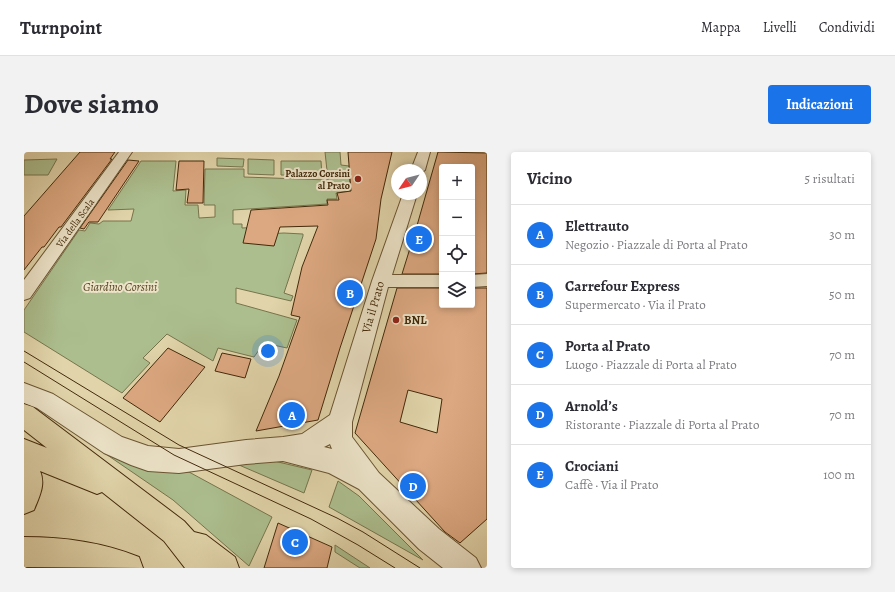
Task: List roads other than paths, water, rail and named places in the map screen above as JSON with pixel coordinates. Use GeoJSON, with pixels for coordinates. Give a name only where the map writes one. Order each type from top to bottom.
{"type":"FeatureCollection","features":[{"type":"Feature","properties":{"kind":"main road"},"geometry":{"type":"LineString","coordinates":[[24,415],[224,568]]}},
{"type":"Feature","properties":{"kind":"main road"},"geometry":{"type":"LineString","coordinates":[[24,452],[93,479],[133,499]]}},
{"type":"Feature","properties":{"kind":"main road"},"geometry":{"type":"LineString","coordinates":[[24,467],[28,473],[30,482],[24,500]]}},
{"type":"Feature","properties":{"kind":"main road"},"geometry":{"type":"LineString","coordinates":[[156,516],[174,531],[204,568]]}},
{"type":"Feature","properties":{"kind":"main road"},"geometry":{"type":"LineString","coordinates":[[24,552],[63,553],[91,557],[128,568]]}},
{"type":"Feature","properties":{"kind":"street","name":"Via della Scala"},"geometry":{"type":"LineString","coordinates":[[24,280],[120,152]]}},
{"type":"Feature","properties":{"kind":"street","name":"Via della Scala"},"geometry":{"type":"LineString","coordinates":[[24,293],[126,152]]}},
{"type":"Feature","properties":{"kind":"street"},"geometry":{"type":"LineString","coordinates":[[420,164],[424,152]]}},
{"type":"Feature","properties":{"kind":"street","name":"Via il Prato"},"geometry":{"type":"LineString","coordinates":[[370,482],[354,462],[341,442],[339,434],[340,422],[381,281],[408,200]]}},
{"type":"Feature","properties":{"kind":"street"},"geometry":{"type":"LineString","coordinates":[[475,281],[487,280]]}},
{"type":"Feature","properties":{"kind":"street"},"geometry":{"type":"LineString","coordinates":[[381,281],[439,281]]}},
{"type":"Feature","properties":{"kind":"street"},"geometry":{"type":"LineString","coordinates":[[24,393],[48,402],[114,446],[132,454],[160,461],[188,462],[233,454],[303,445],[314,440],[340,422]]}},
{"type":"Feature","properties":{"kind":"street"},"geometry":{"type":"LineString","coordinates":[[280,449],[334,462],[370,482],[429,539],[466,568]]}},
{"type":"Feature","properties":{"kind":"tram line"},"geometry":{"type":"LineString","coordinates":[[24,351],[179,445],[337,518],[363,532],[420,568]]}},
{"type":"Feature","properties":{"kind":"tram line"},"geometry":{"type":"LineString","coordinates":[[24,362],[174,455],[311,519],[358,545],[395,568]]}},
{"type":"Feature","properties":{"kind":"place","name":"Palazzo Corsini al Prato"},"geometry":{"type":"Point","coordinates":[358,179]}},
{"type":"Feature","properties":{"kind":"place","name":"Crociani"},"geometry":{"type":"Point","coordinates":[419,239]}},
{"type":"Feature","properties":{"kind":"place","name":"Carrefour Express"},"geometry":{"type":"Point","coordinates":[350,293]}},
{"type":"Feature","properties":{"kind":"place","name":"BNL"},"geometry":{"type":"Point","coordinates":[396,320]}},
{"type":"Feature","properties":{"kind":"place","name":"Elettrauto"},"geometry":{"type":"Point","coordinates":[292,415]}},
{"type":"Feature","properties":{"kind":"place","name":"Arnold’s"},"geometry":{"type":"Point","coordinates":[413,486]}},
{"type":"Feature","properties":{"kind":"place","name":"Porta al Prato"},"geometry":{"type":"Point","coordinates":[295,542]}},
{"type":"Feature","properties":{"kind":"park label","name":"Giardino Corsini"},"geometry":{"type":"Point","coordinates":[120,287]}}]}
